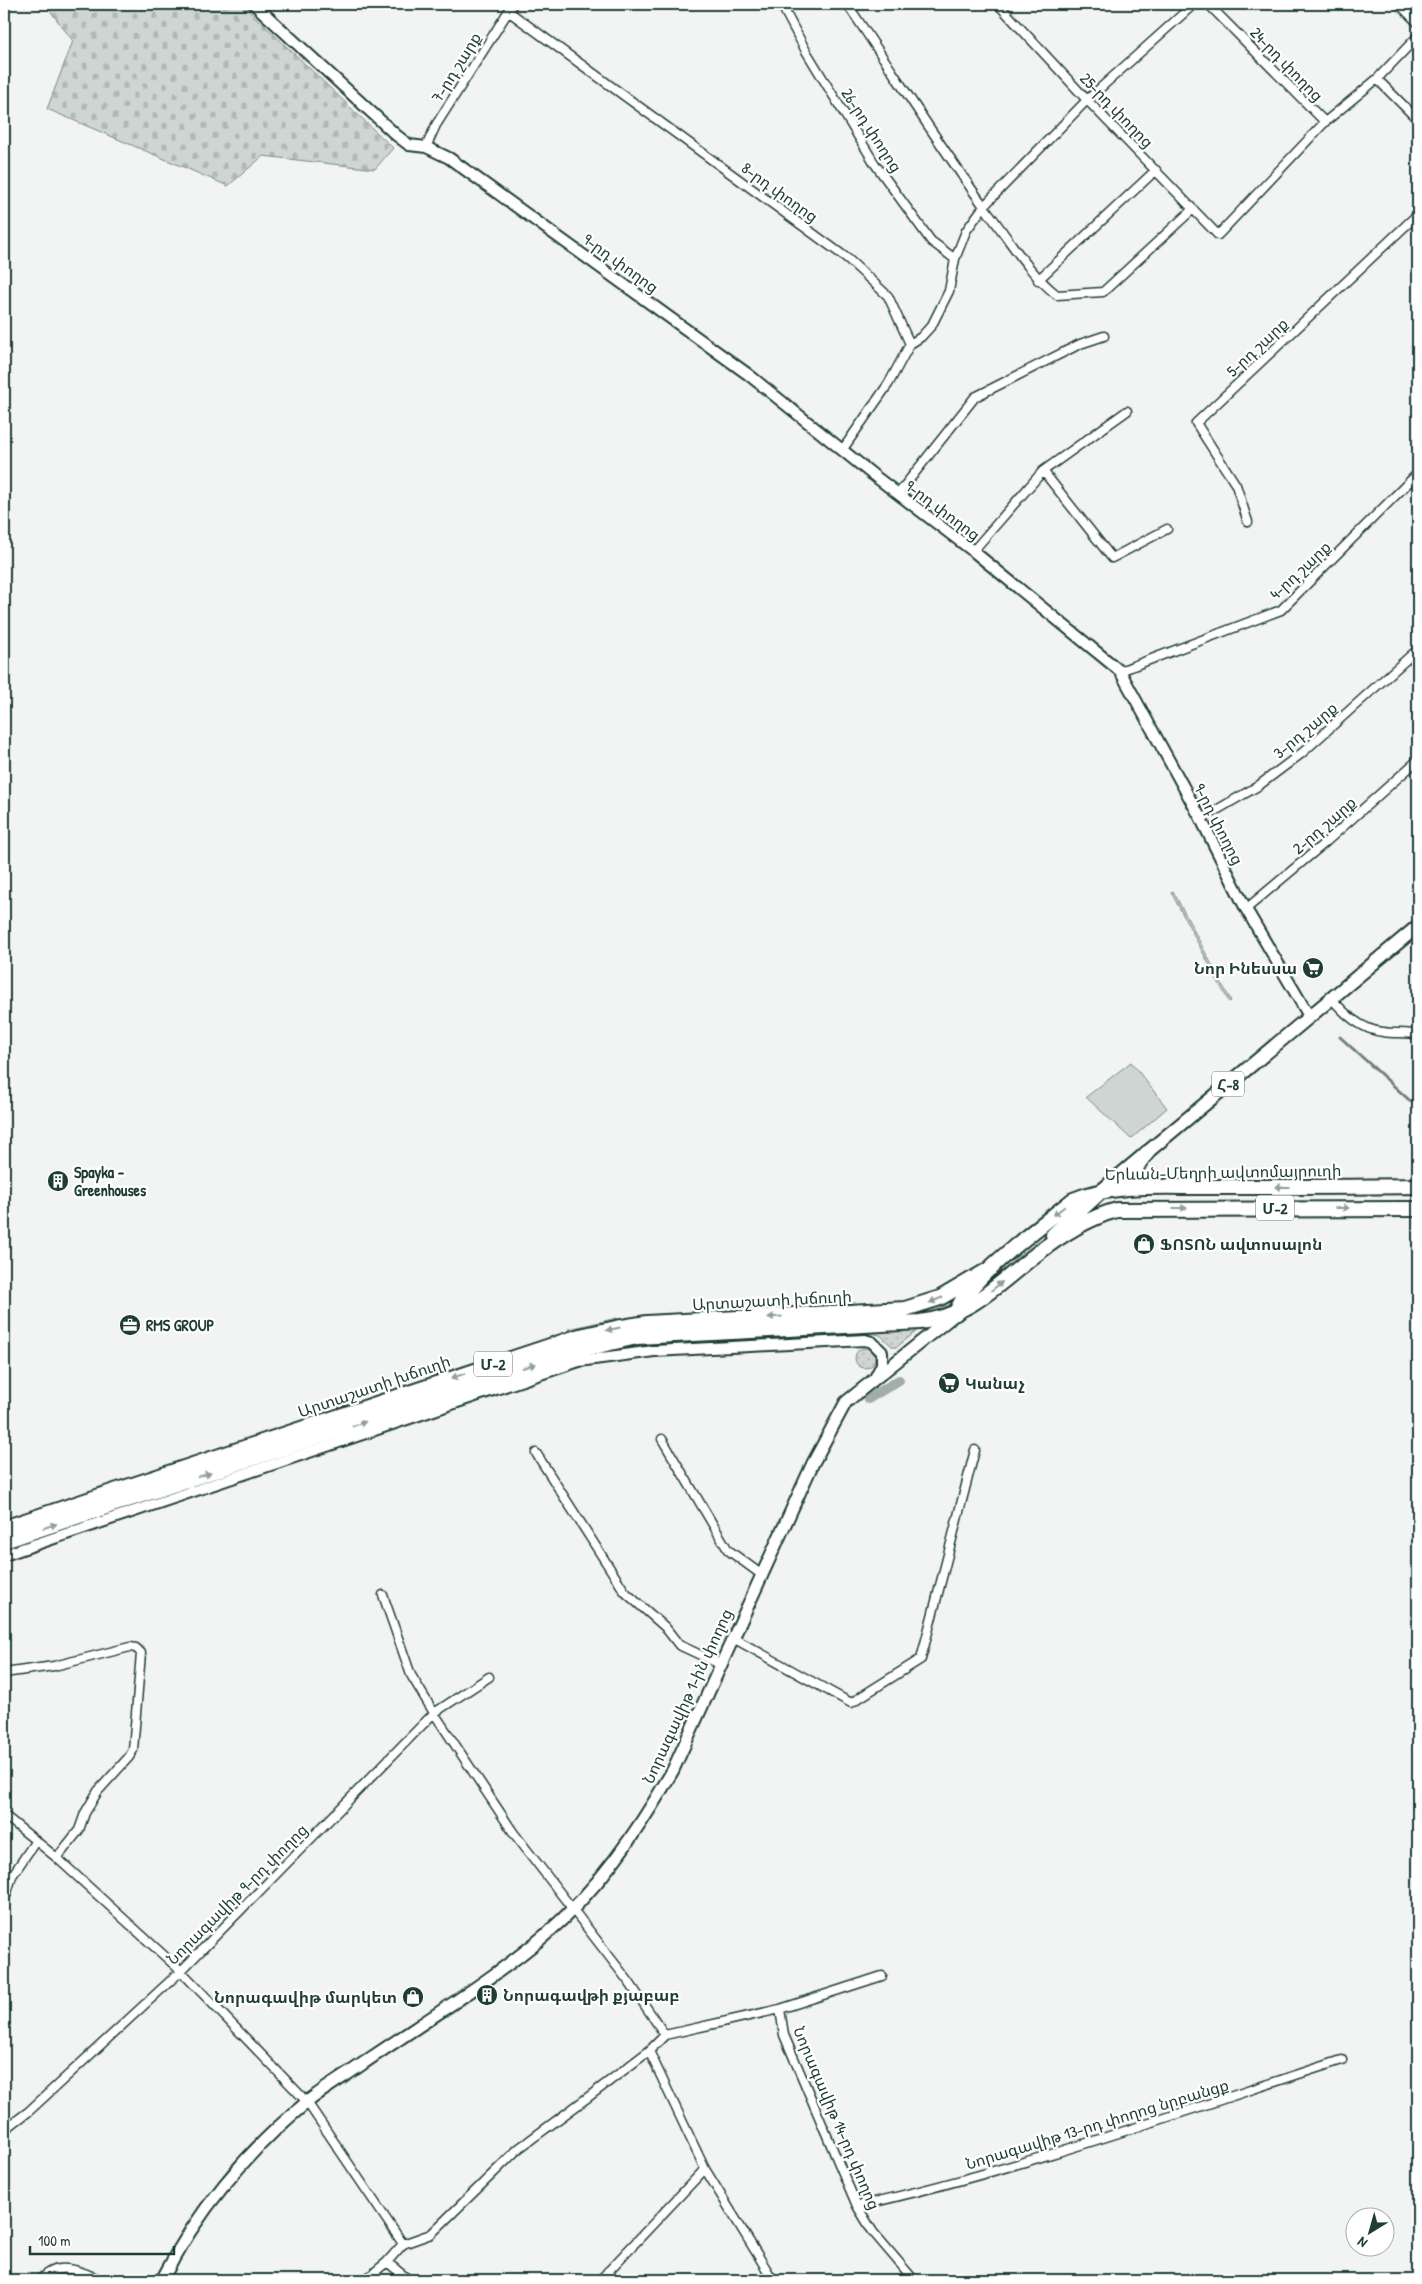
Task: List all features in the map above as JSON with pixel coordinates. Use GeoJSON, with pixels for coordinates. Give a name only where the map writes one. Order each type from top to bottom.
{"type":"FeatureCollection","features":[{"type":"Feature","properties":{"kind":"highway"},"geometry":{"type":"LineString","coordinates":[[1146,1153],[1136,1168],[1137,1178],[1145,1185],[1160,1188]]}},
{"type":"Feature","properties":{"kind":"highway","name":"Երևան-Մեղրի ավտոմայրուղի"},"geometry":{"type":"LineString","coordinates":[[993,1267],[1073,1200],[1102,1190],[1418,1186]]}},
{"type":"Feature","properties":{"kind":"highway","name":"Մ-2"},"geometry":{"type":"LineString","coordinates":[[1035,1255],[1055,1233],[1102,1190]]}},
{"type":"Feature","properties":{"kind":"highway","name":"Մ-2"},"geometry":{"type":"LineString","coordinates":[[956,1313],[975,1303],[1035,1255],[1094,1218],[1124,1209],[1418,1209]]}},
{"type":"Feature","properties":{"kind":"highway","name":"Մ-2"},"geometry":{"type":"LineString","coordinates":[[956,1313],[964,1296],[993,1267]]}},
{"type":"Feature","properties":{"kind":"highway","name":"Արտաշատի խճուղի"},"geometry":{"type":"LineString","coordinates":[[4,1528],[580,1336],[616,1328],[647,1324],[905,1310],[940,1298],[993,1267]]}},
{"type":"Feature","properties":{"kind":"highway","name":"Արտաշատի խճուղի"},"geometry":{"type":"LineString","coordinates":[[4,1541],[580,1350],[637,1337],[920,1322],[943,1318],[956,1313]]}},
{"type":"Feature","properties":{"kind":"main road","name":"Հ-8"},"geometry":{"type":"LineString","coordinates":[[1102,1190],[1418,926]]}},
{"type":"Feature","properties":{"kind":"main road","name":"Նորագավիթ 1-ին փողոց"},"geometry":{"type":"LineString","coordinates":[[162,2280],[212,2201],[272,2133],[307,2102],[503,1968],[544,1935],[606,1872],[648,1813],[673,1770],[813,1462],[846,1402],[956,1313]]}},
{"type":"Feature","properties":{"kind":"street","name":"9-րդ փողոց"},"geometry":{"type":"LineString","coordinates":[[254,4],[396,135],[409,145],[426,147],[449,158],[749,375],[898,494],[974,551],[1120,671],[1201,819],[1246,909],[1309,1016]]}},
{"type":"Feature","properties":{"kind":"street","name":"26-րդ փողոց"},"geometry":{"type":"LineString","coordinates":[[781,4],[806,51],[875,164],[931,241],[956,258]]}},
{"type":"Feature","properties":{"kind":"street"},"geometry":{"type":"LineString","coordinates":[[847,4],[925,122],[984,206],[1038,280],[1057,295],[1103,292],[1192,209]]}},
{"type":"Feature","properties":{"kind":"street","name":"25-րդ փողոց"},"geometry":{"type":"LineString","coordinates":[[998,4],[1087,100],[1218,235],[1325,122]]}},
{"type":"Feature","properties":{"kind":"street"},"geometry":{"type":"LineString","coordinates":[[843,449],[888,383],[910,344],[922,337],[932,325],[949,291],[956,258],[966,231],[984,206],[1087,100],[1194,4]]}},
{"type":"Feature","properties":{"kind":"street","name":"24-րդ փողոց"},"geometry":{"type":"LineString","coordinates":[[1208,4],[1325,122]]}},
{"type":"Feature","properties":{"kind":"street"},"geometry":{"type":"LineString","coordinates":[[1400,4],[1418,23]]}},
{"type":"Feature","properties":{"kind":"street","name":"7-րդ շարք"},"geometry":{"type":"LineString","coordinates":[[426,147],[436,125],[510,7]]}},
{"type":"Feature","properties":{"kind":"street","name":"8-րդ փողոց"},"geometry":{"type":"LineString","coordinates":[[510,7],[848,259],[888,296],[910,344]]}},
{"type":"Feature","properties":{"kind":"street"},"geometry":{"type":"LineString","coordinates":[[1325,122],[1377,79],[1418,36]]}},
{"type":"Feature","properties":{"kind":"street"},"geometry":{"type":"LineString","coordinates":[[1377,79],[1418,120]]}},
{"type":"Feature","properties":{"kind":"street"},"geometry":{"type":"LineString","coordinates":[[1038,280],[1156,170]]}},
{"type":"Feature","properties":{"kind":"street","name":"5-րդ շարք"},"geometry":{"type":"LineString","coordinates":[[1248,522],[1236,485],[1196,423],[1418,214]]}},
{"type":"Feature","properties":{"kind":"street"},"geometry":{"type":"LineString","coordinates":[[898,494],[975,397],[1080,344],[1104,336]]}},
{"type":"Feature","properties":{"kind":"street"},"geometry":{"type":"LineString","coordinates":[[974,551],[1043,471],[1126,411]]}},
{"type":"Feature","properties":{"kind":"street"},"geometry":{"type":"LineString","coordinates":[[1043,471],[1112,558],[1167,529]]}},
{"type":"Feature","properties":{"kind":"street","name":"4-րդ շարք"},"geometry":{"type":"LineString","coordinates":[[1120,671],[1281,610],[1418,473]]}},
{"type":"Feature","properties":{"kind":"street","name":"3-րդ շարք"},"geometry":{"type":"LineString","coordinates":[[1201,819],[1258,786],[1302,753],[1418,649]]}},
{"type":"Feature","properties":{"kind":"street","name":"2-րդ շարք"},"geometry":{"type":"LineString","coordinates":[[1246,909],[1327,841],[1418,760]]}},
{"type":"Feature","properties":{"kind":"street"},"geometry":{"type":"LineString","coordinates":[[1331,998],[1343,1013],[1365,1026],[1381,1032],[1418,1035]]}},
{"type":"Feature","properties":{"kind":"street"},"geometry":{"type":"LineString","coordinates":[[4,1555],[579,1362],[654,1351],[865,1340],[872,1342],[882,1352],[882,1364],[875,1378]]}},
{"type":"Feature","properties":{"kind":"street"},"geometry":{"type":"LineString","coordinates":[[662,1439],[728,1550],[762,1575]]}},
{"type":"Feature","properties":{"kind":"street"},"geometry":{"type":"LineString","coordinates":[[733,1638],[851,1703],[921,1659],[975,1450]]}},
{"type":"Feature","properties":{"kind":"street"},"geometry":{"type":"LineString","coordinates":[[536,1454],[625,1592],[665,1627],[679,1645],[722,1664]]}},
{"type":"Feature","properties":{"kind":"street"},"geometry":{"type":"LineString","coordinates":[[383,1595],[411,1675],[434,1713],[513,1832],[629,1982],[665,2035]]}},
{"type":"Feature","properties":{"kind":"street"},"geometry":{"type":"LineString","coordinates":[[4,1673],[54,1666],[130,1647],[136,1648],[140,1653],[133,1750],[129,1757],[98,1791],[85,1812],[79,1830],[56,1858]]}},
{"type":"Feature","properties":{"kind":"street","name":"Նորագավիթ 9-րդ փողոց"},"geometry":{"type":"LineString","coordinates":[[4,2130],[28,2112],[181,1972],[434,1713],[488,1677]]}},
{"type":"Feature","properties":{"kind":"street"},"geometry":{"type":"LineString","coordinates":[[4,1815],[56,1858],[181,1972],[307,2102],[403,2244]]}},
{"type":"Feature","properties":{"kind":"street"},"geometry":{"type":"LineString","coordinates":[[4,1903],[12,1876],[35,1842]]}},
{"type":"Feature","properties":{"kind":"street"},"geometry":{"type":"LineString","coordinates":[[365,2280],[387,2262],[403,2244],[431,2234],[518,2149],[648,2051],[665,2035],[780,2009],[882,1976]]}},
{"type":"Feature","properties":{"kind":"street","name":"Նորագավիթ 14-րդ փողոց"},"geometry":{"type":"LineString","coordinates":[[780,2009],[784,2035],[857,2206],[873,2232],[914,2280]]}},
{"type":"Feature","properties":{"kind":"street"},"geometry":{"type":"LineString","coordinates":[[648,2051],[705,2168],[773,2280]]}},
{"type":"Feature","properties":{"kind":"street","name":"Նորագավիթ 13-րդ փողոց նրբանցք"},"geometry":{"type":"LineString","coordinates":[[857,2206],[939,2188],[983,2175],[1182,2114],[1342,2060]]}},
{"type":"Feature","properties":{"kind":"street"},"geometry":{"type":"LineString","coordinates":[[600,2280],[705,2168]]}},
{"type":"Feature","properties":{"kind":"street"},"geometry":{"type":"LineString","coordinates":[[387,2262],[409,2280]]}},
{"type":"Feature","properties":{"kind":"street"},"geometry":{"type":"LineString","coordinates":[[40,2280],[54,2269],[70,2268],[101,2280]]}},
{"type":"Feature","properties":{"kind":"street"},"geometry":{"type":"LineString","coordinates":[[608,2271],[615,2280]]}},
{"type":"Feature","properties":{"kind":"green space"},"geometry":{"type":"Polygon","coordinates":[[[45,4],[242,4],[393,148],[375,169],[263,156],[228,186],[47,109],[73,41],[45,4]]]}},
{"type":"Feature","properties":{"kind":"green space"},"geometry":{"type":"Polygon","coordinates":[[[1173,891],[1231,1001],[1229,1002],[1171,892],[1173,891]]]}},
{"type":"Feature","properties":{"kind":"green space"},"geometry":{"type":"Polygon","coordinates":[[[1131,1062],[1167,1108],[1131,1139],[1086,1097],[1131,1062]]]}},
{"type":"Feature","properties":{"kind":"green space"},"geometry":{"type":"Polygon","coordinates":[[[1049,1226],[1053,1230],[988,1285],[984,1281],[1049,1226]]]}},
{"type":"Feature","properties":{"kind":"green space"},"geometry":{"type":"Polygon","coordinates":[[[956,1300],[936,1316],[886,1317],[929,1310],[956,1300]]]}},
{"type":"Feature","properties":{"kind":"green space"},"geometry":{"type":"Polygon","coordinates":[[[617,1318],[618,1321],[569,1332],[569,1329],[617,1318]]]}},
{"type":"Feature","properties":{"kind":"green space"},"geometry":{"type":"Polygon","coordinates":[[[919,1329],[897,1347],[893,1347],[880,1335],[866,1332],[866,1330],[919,1329]]]}},
{"type":"Feature","properties":{"kind":"green space"},"geometry":{"type":"Polygon","coordinates":[[[861,1348],[869,1348],[875,1354],[875,1362],[869,1368],[861,1368],[855,1362],[855,1354],[861,1348]]]}},
{"type":"Feature","properties":{"kind":"waterway"},"geometry":{"type":"LineString","coordinates":[[1340,1037],[1418,1108]]}},
{"type":"Feature","properties":{"kind":"waterway"},"geometry":{"type":"LineString","coordinates":[[868,1399],[899,1380]]}},
{"type":"Feature","properties":{"kind":"place","name":"Նոր Ինեսսա"},"geometry":{"type":"Point","coordinates":[1313,968]}},
{"type":"Feature","properties":{"kind":"place","name":"Spayka - Greenhouses"},"geometry":{"type":"Point","coordinates":[58,1181]}},
{"type":"Feature","properties":{"kind":"place","name":"ՖՈՏՈՆ ավտոսալոն"},"geometry":{"type":"Point","coordinates":[1144,1244]}},
{"type":"Feature","properties":{"kind":"place","name":"RMS GROUP"},"geometry":{"type":"Point","coordinates":[130,1325]}},
{"type":"Feature","properties":{"kind":"place","name":"Կանաչ"},"geometry":{"type":"Point","coordinates":[949,1383]}},
{"type":"Feature","properties":{"kind":"place","name":"Նորագավթի քյաբաբ"},"geometry":{"type":"Point","coordinates":[487,1995]}},
{"type":"Feature","properties":{"kind":"place","name":"Նորագավիթ մարկետ"},"geometry":{"type":"Point","coordinates":[413,1997]}}]}
